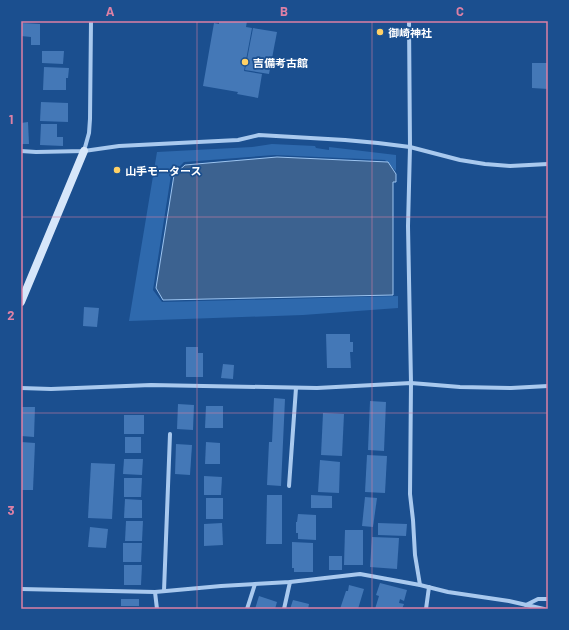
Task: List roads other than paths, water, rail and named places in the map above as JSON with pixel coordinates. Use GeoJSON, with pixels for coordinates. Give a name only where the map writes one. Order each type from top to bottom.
{"type":"FeatureCollection","features":[{"type":"Feature","properties":{"kind":"street"},"geometry":{"type":"LineString","coordinates":[[21,302],[84,151],[89,133],[91,21]]}},
{"type":"Feature","properties":{"kind":"street"},"geometry":{"type":"LineString","coordinates":[[409,21],[410,147],[408,226],[411,383],[410,494],[415,556],[420,585]]}},
{"type":"Feature","properties":{"kind":"street"},"geometry":{"type":"LineString","coordinates":[[21,150],[36,152],[84,151],[118,146],[238,140],[259,135],[345,140],[410,147],[460,160],[485,164],[510,166],[548,164]]}},
{"type":"Feature","properties":{"kind":"street"},"geometry":{"type":"LineString","coordinates":[[21,388],[51,389],[151,385],[317,388],[411,383],[511,388],[548,386]]}},
{"type":"Feature","properties":{"kind":"street"},"geometry":{"type":"LineString","coordinates":[[288,486],[296,388]]}},
{"type":"Feature","properties":{"kind":"street"},"geometry":{"type":"LineString","coordinates":[[164,591],[170,434]]}},
{"type":"Feature","properties":{"kind":"street"},"geometry":{"type":"LineString","coordinates":[[21,589],[155,592],[290,582],[360,574],[420,585],[448,592],[509,601],[544,609]]}},
{"type":"Feature","properties":{"kind":"street"},"geometry":{"type":"LineString","coordinates":[[284,609],[290,582]]}},
{"type":"Feature","properties":{"kind":"street"},"geometry":{"type":"LineString","coordinates":[[247,609],[255,584]]}},
{"type":"Feature","properties":{"kind":"street"},"geometry":{"type":"LineString","coordinates":[[426,609],[429,587]]}},
{"type":"Feature","properties":{"kind":"street"},"geometry":{"type":"LineString","coordinates":[[155,592],[157,609]]}},
{"type":"Feature","properties":{"kind":"street"},"geometry":{"type":"LineString","coordinates":[[525,605],[538,599],[548,599]]}},
{"type":"Feature","properties":{"kind":"place","name":"御崎神社"},"geometry":{"type":"Point","coordinates":[380,32]}},
{"type":"Feature","properties":{"kind":"place","name":"吉備考古館"},"geometry":{"type":"Point","coordinates":[245,62]}},
{"type":"Feature","properties":{"kind":"place","name":"山手モータース"},"geometry":{"type":"Point","coordinates":[117,170]}}]}
